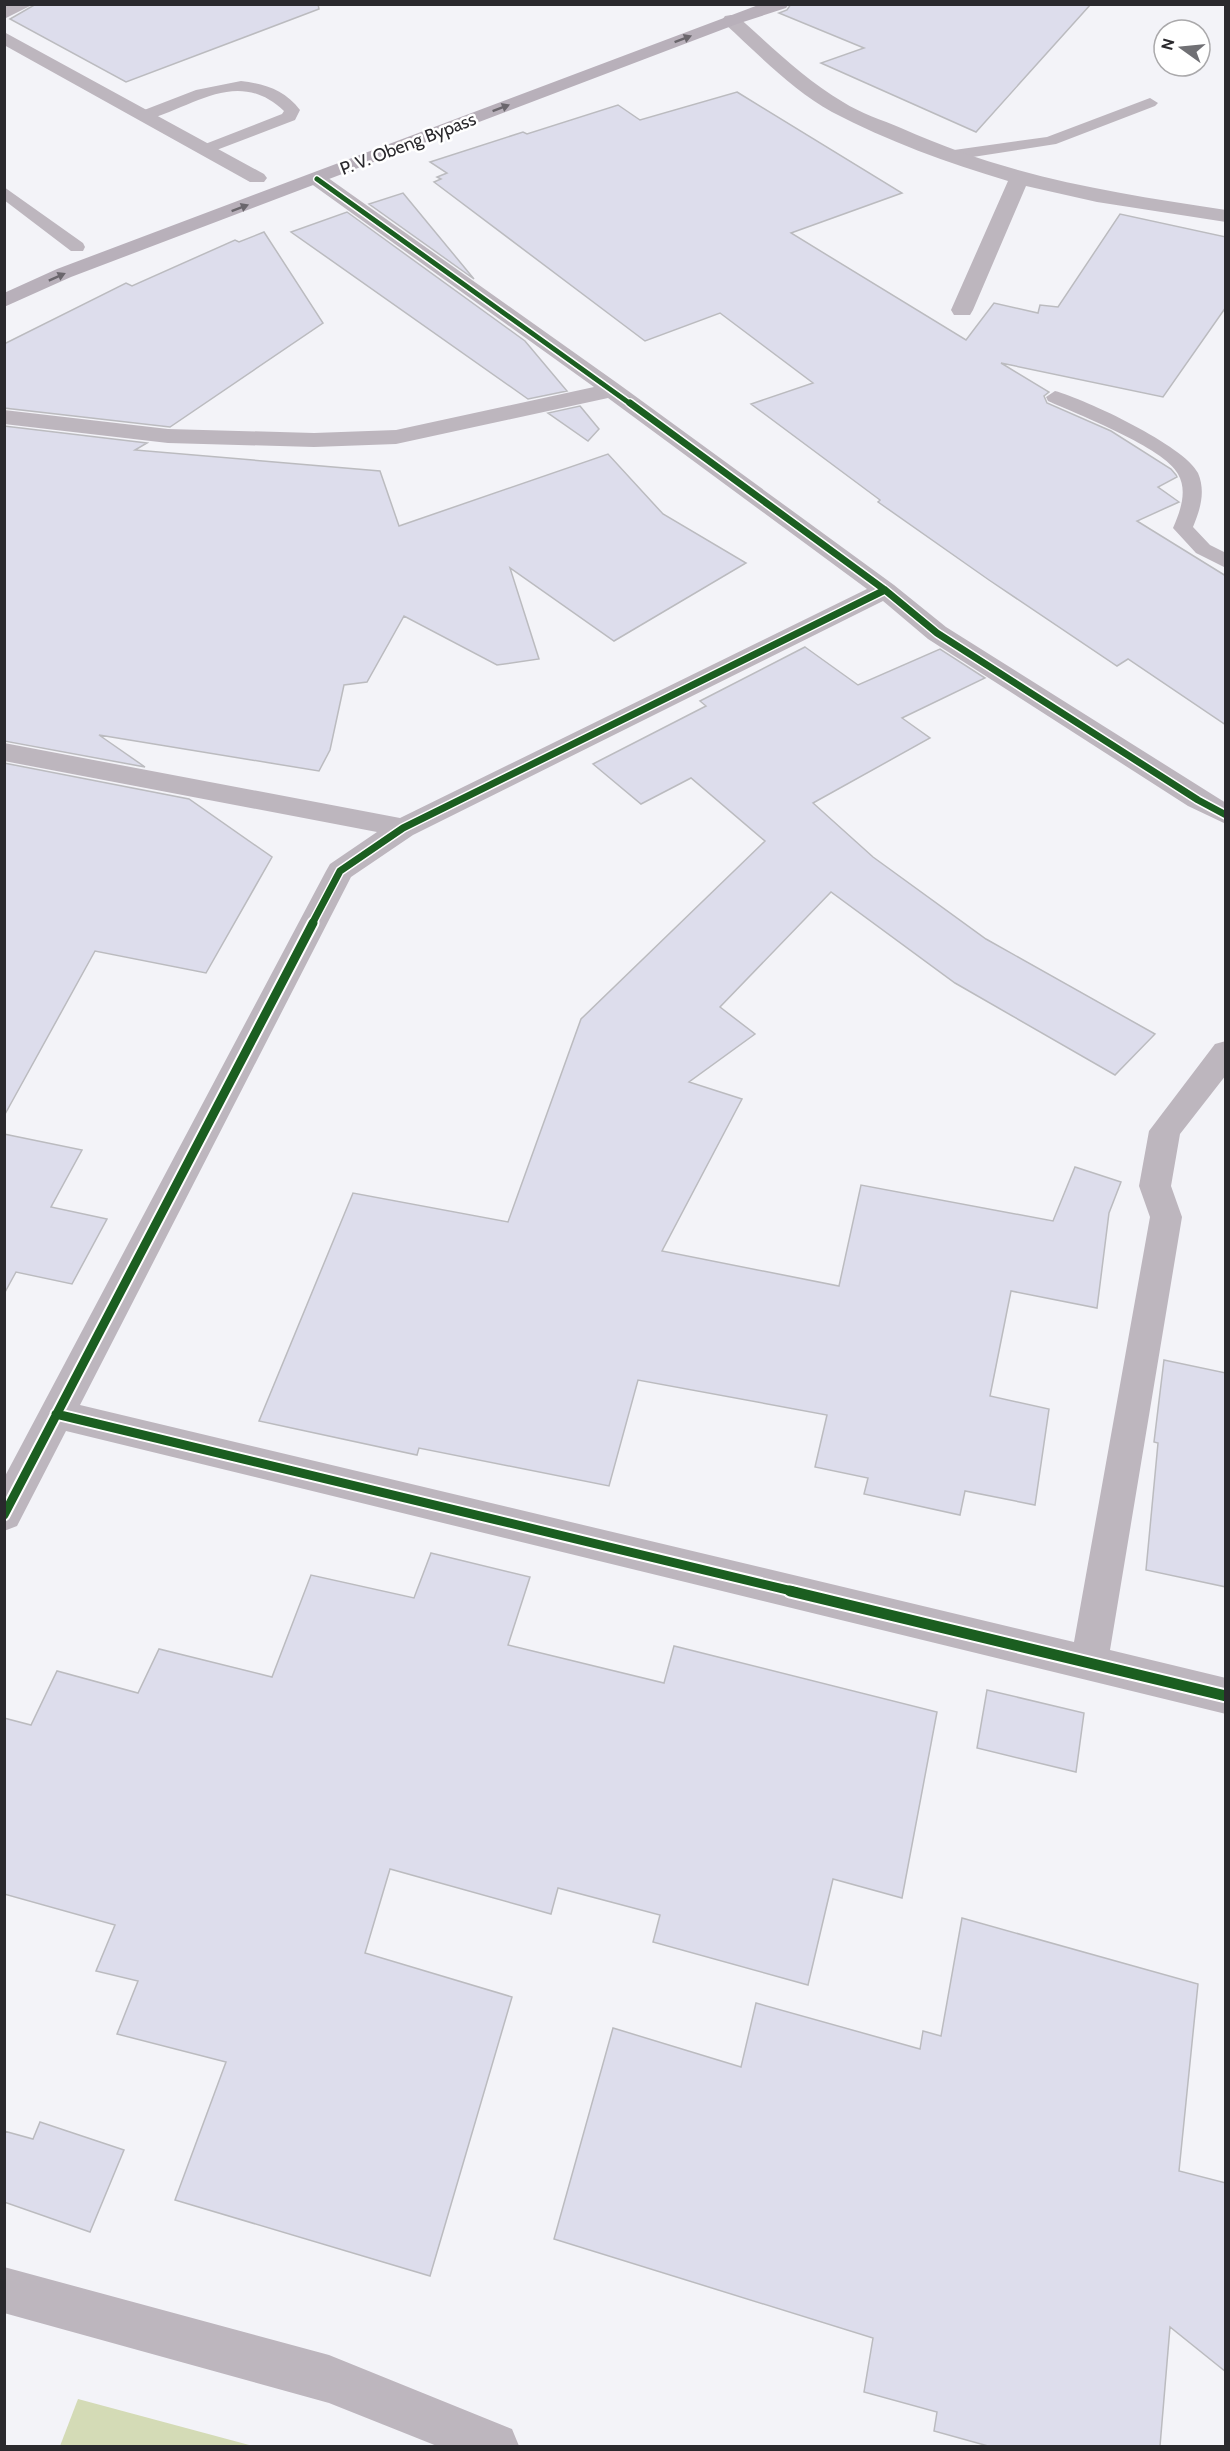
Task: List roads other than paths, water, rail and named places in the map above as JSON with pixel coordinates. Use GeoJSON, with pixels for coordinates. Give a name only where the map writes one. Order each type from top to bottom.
{"type":"FeatureCollection","features":[{"type":"Feature","properties":{"kind":"highway","name":"P. V. Obeng Bypass"},"geometry":{"type":"LineString","coordinates":[[404,124],[729,12],[780,4]]}},
{"type":"Feature","properties":{"kind":"highway","name":"P. V. Obeng Bypass"},"geometry":{"type":"LineString","coordinates":[[4,302],[64,273],[316,179],[729,12]]}},
{"type":"Feature","properties":{"kind":"highway"},"geometry":{"type":"LineString","coordinates":[[236,186],[276,171]]}},
{"type":"Feature","properties":{"kind":"highway"},"geometry":{"type":"LineString","coordinates":[[56,256],[98,239]]}},
{"type":"Feature","properties":{"kind":"street"},"geometry":{"type":"LineString","coordinates":[[4,14],[25,4]]}},
{"type":"Feature","properties":{"kind":"street"},"geometry":{"type":"LineString","coordinates":[[729,12],[789,72],[837,107],[947,156],[1019,178],[1097,196],[1226,216]]}},
{"type":"Feature","properties":{"kind":"street"},"geometry":{"type":"LineString","coordinates":[[4,37],[257,178]]}},
{"type":"Feature","properties":{"kind":"street"},"geometry":{"type":"LineString","coordinates":[[962,310],[1019,178]]}},
{"type":"Feature","properties":{"kind":"street"},"geometry":{"type":"LineString","coordinates":[[316,179],[612,390],[885,590],[937,633],[1198,800],[1226,815]]}},
{"type":"Feature","properties":{"kind":"street"},"geometry":{"type":"LineString","coordinates":[[4,417],[168,436],[314,440],[396,437],[612,390]]}},
{"type":"Feature","properties":{"kind":"street"},"geometry":{"type":"LineString","coordinates":[[4,1515],[340,871],[403,828],[885,590]]}},
{"type":"Feature","properties":{"kind":"street"},"geometry":{"type":"LineString","coordinates":[[4,752],[403,828]]}},
{"type":"Feature","properties":{"kind":"street"},"geometry":{"type":"LineString","coordinates":[[1089,1663],[1166,1217],[1155,1186],[1165,1131],[1226,1052]]}},
{"type":"Feature","properties":{"kind":"street"},"geometry":{"type":"LineString","coordinates":[[56,1414],[1226,1696]]}},
{"type":"Feature","properties":{"kind":"street"},"geometry":{"type":"LineString","coordinates":[[4,2290],[329,2379],[495,2446]]}},
{"type":"Feature","properties":{"kind":"lane"},"geometry":{"type":"LineString","coordinates":[[145,115],[225,85],[264,89],[287,103],[292,110],[289,117],[206,149]]}},
{"type":"Feature","properties":{"kind":"lane"},"geometry":{"type":"LineString","coordinates":[[947,156],[1050,141],[1150,103]]}},
{"type":"Feature","properties":{"kind":"lane"},"geometry":{"type":"LineString","coordinates":[[4,192],[77,248]]}},
{"type":"Feature","properties":{"kind":"lane"},"geometry":{"type":"LineString","coordinates":[[1056,397],[1153,443],[1187,470],[1194,502],[1183,528],[1203,549],[1226,562]]}}]}
